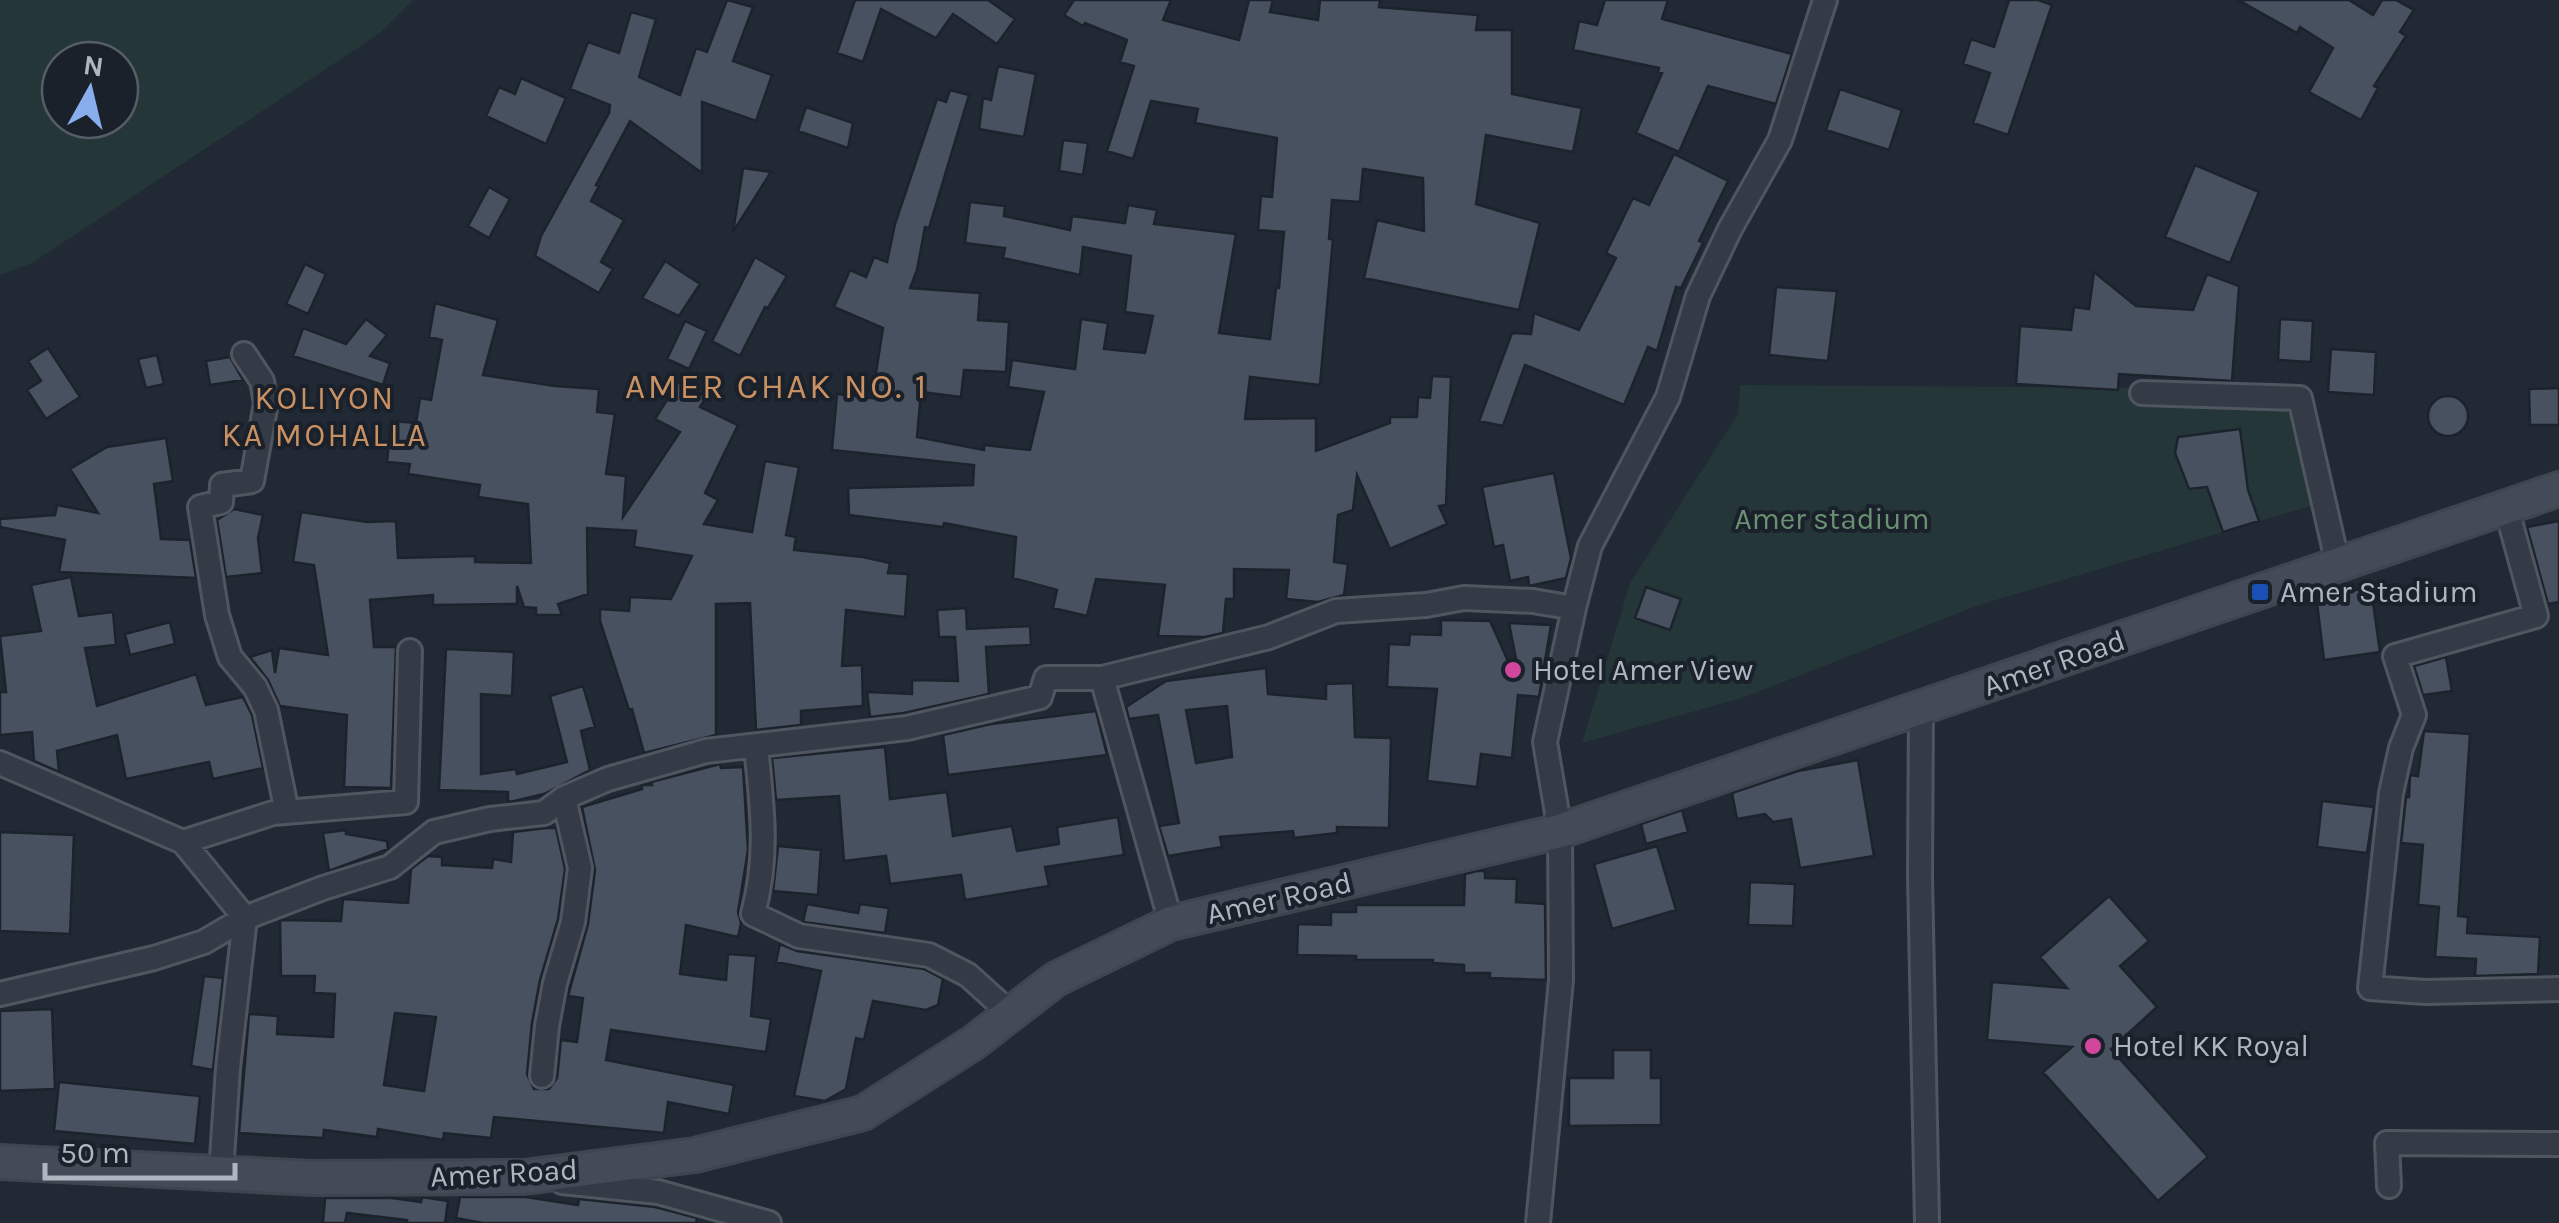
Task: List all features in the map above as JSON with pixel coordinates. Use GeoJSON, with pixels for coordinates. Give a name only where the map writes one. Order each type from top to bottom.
{"type":"FeatureCollection","features":[{"type":"Feature","properties":{"kind":"main road","name":"Amer Road"},"geometry":{"type":"LineString","coordinates":[[0,1162],[313,1178],[524,1178],[696,1155],[863,1113],[973,1044],[1056,979],[1171,923],[1560,831],[2559,489]]}},
{"type":"Feature","properties":{"kind":"street"},"geometry":{"type":"LineString","coordinates":[[1538,1223],[1561,980],[1560,831],[1545,742],[1574,608],[1590,546],[1668,397],[1698,296],[1780,140],[1825,0]]}},
{"type":"Feature","properties":{"kind":"street"},"geometry":{"type":"LineString","coordinates":[[244,354],[262,381],[266,403],[252,481],[222,485],[221,502],[200,507],[217,615],[230,657],[256,688],[266,710],[287,812]]}},
{"type":"Feature","properties":{"kind":"street"},"geometry":{"type":"LineString","coordinates":[[2142,393],[2300,398],[2338,565]]}},
{"type":"Feature","properties":{"kind":"street"},"geometry":{"type":"LineString","coordinates":[[2506,508],[2536,616],[2396,656],[2414,716],[2401,748],[2391,794],[2370,988],[2424,992],[2559,989]]}},
{"type":"Feature","properties":{"kind":"street"},"geometry":{"type":"LineString","coordinates":[[0,994],[154,958],[204,942],[244,918],[390,867],[434,832],[490,819],[544,813],[564,798],[608,779],[706,751],[907,728],[1040,697],[1046,678],[1102,678],[1270,637],[1336,611],[1426,605],[1464,598],[1533,601],[1574,608]]}},
{"type":"Feature","properties":{"kind":"street"},"geometry":{"type":"LineString","coordinates":[[183,842],[287,812],[406,802],[410,651]]}},
{"type":"Feature","properties":{"kind":"street"},"geometry":{"type":"LineString","coordinates":[[1102,678],[1171,923]]}},
{"type":"Feature","properties":{"kind":"street"},"geometry":{"type":"LineString","coordinates":[[1920,709],[1927,1223]]}},
{"type":"Feature","properties":{"kind":"street"},"geometry":{"type":"LineString","coordinates":[[756,746],[766,832],[763,878],[753,914],[799,936],[929,955],[968,975],[1012,1014]]}},
{"type":"Feature","properties":{"kind":"street"},"geometry":{"type":"LineString","coordinates":[[0,763],[183,842],[244,918],[221,1173]]}},
{"type":"Feature","properties":{"kind":"street"},"geometry":{"type":"LineString","coordinates":[[542,1076],[546,1026],[573,922],[580,868],[564,798]]}},
{"type":"Feature","properties":{"kind":"street"},"geometry":{"type":"LineString","coordinates":[[2389,1186],[2388,1142],[2559,1144]]}},
{"type":"Feature","properties":{"kind":"street"},"geometry":{"type":"LineString","coordinates":[[524,1178],[658,1192],[769,1223]]}},
{"type":"Feature","properties":{"kind":"green space"},"geometry":{"type":"Polygon","coordinates":[[[0,0],[413,0],[379,34],[32,263],[0,275],[0,0]]]}},
{"type":"Feature","properties":{"kind":"green space","name":"Amer stadium"},"geometry":{"type":"Polygon","coordinates":[[[1740,385],[2309,389],[2334,499],[1979,605],[1745,697],[1582,743],[1630,583],[1738,414],[1740,385]]]}},
{"type":"Feature","properties":{"kind":"building"},"geometry":{"type":"Polygon","coordinates":[[[727,0],[753,7],[733,61],[772,75],[756,121],[702,102],[702,173],[630,121],[591,201],[624,220],[601,262],[613,269],[599,293],[535,256],[541,236],[609,113],[610,105],[570,89],[588,42],[619,53],[631,12],[656,19],[639,77],[680,95],[696,48],[707,52],[727,0]]]}},
{"type":"Feature","properties":{"kind":"building"},"geometry":{"type":"Polygon","coordinates":[[[855,0],[988,0],[1015,19],[997,44],[953,14],[936,38],[881,9],[863,62],[837,53],[855,0]]]}},
{"type":"Feature","properties":{"kind":"building"},"geometry":{"type":"Polygon","coordinates":[[[1074,0],[1171,0],[1163,20],[1239,40],[1249,0],[1273,0],[1270,12],[1318,20],[1320,0],[1380,0],[1379,7],[1478,15],[1476,30],[1512,30],[1512,94],[1582,108],[1573,152],[1486,135],[1476,204],[1540,223],[1519,310],[1364,278],[1377,220],[1424,231],[1423,178],[1363,169],[1360,202],[1332,200],[1329,239],[1333,239],[1320,385],[1250,377],[1245,419],[1316,418],[1316,451],[1390,423],[1390,417],[1417,417],[1418,397],[1430,398],[1432,376],[1451,377],[1446,505],[1439,506],[1447,524],[1390,549],[1357,475],[1353,510],[1338,515],[1334,562],[1348,564],[1344,595],[1318,602],[1286,599],[1289,570],[1234,569],[1234,599],[1226,599],[1223,633],[1205,637],[1158,636],[1165,585],[1096,579],[1087,616],[1053,608],[1057,590],[1013,578],[1016,537],[944,523],[943,527],[849,515],[848,488],[973,485],[974,465],[832,450],[837,394],[872,398],[883,328],[834,307],[850,270],[866,277],[874,257],[887,262],[895,224],[937,99],[946,102],[950,90],[969,95],[929,228],[925,227],[910,288],[980,293],[978,320],[1009,322],[1006,372],[964,370],[961,397],[921,392],[917,437],[984,450],[984,445],[1030,450],[1044,392],[1008,387],[1012,360],[1075,369],[1081,319],[1108,323],[1104,349],[1145,353],[1153,316],[1125,312],[1131,256],[1083,247],[1080,275],[1003,258],[1005,248],[965,243],[970,202],[1005,206],[1004,216],[1070,230],[1072,216],[1125,223],[1128,205],[1157,210],[1154,224],[1236,234],[1219,333],[1270,339],[1284,232],[1258,230],[1261,196],[1272,197],[1277,138],[1195,123],[1198,109],[1151,101],[1133,159],[1107,151],[1134,66],[1120,62],[1127,40],[1085,23],[1083,26],[1064,15],[1074,0]]]}},
{"type":"Feature","properties":{"kind":"building"},"geometry":{"type":"Polygon","coordinates":[[[1605,0],[1668,0],[1662,19],[1792,54],[1776,104],[1708,86],[1679,152],[1636,133],[1662,73],[1659,68],[1573,50],[1579,21],[1597,25],[1605,0]]]}},
{"type":"Feature","properties":{"kind":"building"},"geometry":{"type":"Polygon","coordinates":[[[2009,0],[2038,0],[2052,5],[2008,135],[1973,123],[1990,73],[1963,64],[1971,39],[1994,47],[2009,0]]]}},
{"type":"Feature","properties":{"kind":"building"},"geometry":{"type":"Polygon","coordinates":[[[2238,0],[2349,0],[2373,15],[2382,0],[2396,0],[2414,10],[2400,32],[2406,36],[2374,86],[2378,88],[2361,120],[2309,92],[2333,48],[2300,27],[2297,33],[2238,0]]]}},
{"type":"Feature","properties":{"kind":"building"},"geometry":{"type":"Polygon","coordinates":[[[998,66],[1036,74],[1024,137],[979,129],[983,98],[991,100],[998,66]]]}},
{"type":"Feature","properties":{"kind":"building"},"geometry":{"type":"Polygon","coordinates":[[[521,78],[566,98],[546,144],[486,116],[499,87],[515,94],[521,78]]]}},
{"type":"Feature","properties":{"kind":"building"},"geometry":{"type":"Polygon","coordinates":[[[1840,89],[1902,110],[1889,150],[1826,130],[1840,89]]]}},
{"type":"Feature","properties":{"kind":"building"},"geometry":{"type":"Polygon","coordinates":[[[806,107],[853,123],[848,148],[798,131],[806,107]]]}},
{"type":"Feature","properties":{"kind":"building"},"geometry":{"type":"Polygon","coordinates":[[[1063,140],[1088,143],[1083,175],[1059,171],[1063,140]]]}},
{"type":"Feature","properties":{"kind":"building"},"geometry":{"type":"Polygon","coordinates":[[[1674,154],[1728,181],[1681,288],[1676,287],[1657,351],[1648,347],[1624,405],[1525,365],[1503,426],[1479,421],[1512,333],[1531,334],[1534,313],[1579,330],[1616,258],[1606,253],[1633,198],[1649,205],[1674,154]]]}},
{"type":"Feature","properties":{"kind":"building"},"geometry":{"type":"Polygon","coordinates":[[[2195,165],[2259,192],[2230,263],[2165,237],[2195,165]]]}},
{"type":"Feature","properties":{"kind":"building"},"geometry":{"type":"Polygon","coordinates":[[[743,168],[771,172],[733,232],[743,168]]]}},
{"type":"Feature","properties":{"kind":"building"},"geometry":{"type":"Polygon","coordinates":[[[489,187],[510,199],[489,238],[468,226],[489,187]]]}},
{"type":"Feature","properties":{"kind":"building"},"geometry":{"type":"Polygon","coordinates":[[[755,257],[787,276],[768,308],[765,307],[740,356],[712,341],[755,257]]]}},
{"type":"Feature","properties":{"kind":"building"},"geometry":{"type":"Polygon","coordinates":[[[665,261],[700,284],[679,316],[642,298],[665,261]]]}},
{"type":"Feature","properties":{"kind":"building"},"geometry":{"type":"Polygon","coordinates":[[[305,264],[326,274],[308,314],[286,304],[305,264]]]}},
{"type":"Feature","properties":{"kind":"building"},"geometry":{"type":"Polygon","coordinates":[[[2094,272],[2136,306],[2193,310],[2207,274],[2239,286],[2232,381],[2119,374],[2118,390],[2016,384],[2020,326],[2071,330],[2074,307],[2089,309],[2094,272]]]}},
{"type":"Feature","properties":{"kind":"building"},"geometry":{"type":"Polygon","coordinates":[[[1776,287],[1837,291],[1828,361],[1769,355],[1776,287]]]}},
{"type":"Feature","properties":{"kind":"building"},"geometry":{"type":"Polygon","coordinates":[[[435,303],[498,320],[483,375],[599,389],[597,412],[615,414],[606,474],[626,476],[623,517],[680,432],[655,419],[679,381],[706,397],[700,407],[738,425],[705,493],[718,500],[704,524],[752,532],[765,461],[799,467],[786,535],[796,537],[794,550],[863,557],[890,563],[888,573],[908,574],[905,617],[846,610],[842,666],[862,665],[863,706],[801,711],[801,725],[756,730],[750,603],[716,604],[716,735],[644,753],[600,621],[600,609],[629,611],[630,597],[671,599],[692,556],[634,547],[636,531],[587,528],[588,594],[558,604],[562,615],[536,615],[536,608],[524,607],[517,586],[517,604],[433,605],[433,595],[370,600],[374,647],[396,647],[391,788],[344,787],[347,715],[280,706],[268,680],[250,657],[272,650],[275,673],[279,648],[328,655],[314,565],[293,562],[301,512],[367,522],[396,521],[398,558],[475,556],[475,562],[531,563],[528,504],[478,497],[480,485],[408,474],[410,464],[387,462],[391,421],[416,423],[420,398],[431,400],[442,340],[429,337],[435,303]]]}},
{"type":"Feature","properties":{"kind":"building"},"geometry":{"type":"Polygon","coordinates":[[[366,319],[387,335],[370,356],[390,363],[383,385],[293,356],[303,328],[346,344],[366,319]]]}},
{"type":"Feature","properties":{"kind":"building"},"geometry":{"type":"Polygon","coordinates":[[[2280,319],[2313,321],[2311,362],[2278,360],[2280,319]]]}},
{"type":"Feature","properties":{"kind":"building"},"geometry":{"type":"Polygon","coordinates":[[[685,321],[707,331],[689,369],[667,359],[685,321]]]}},
{"type":"Feature","properties":{"kind":"building"},"geometry":{"type":"Polygon","coordinates":[[[48,348],[80,397],[46,419],[27,390],[41,381],[28,361],[48,348]]]}},
{"type":"Feature","properties":{"kind":"building"},"geometry":{"type":"Polygon","coordinates":[[[2331,349],[2376,352],[2374,395],[2328,392],[2331,349]]]}},
{"type":"Feature","properties":{"kind":"building"},"geometry":{"type":"Polygon","coordinates":[[[157,355],[164,384],[146,388],[138,359],[157,355]]]}},
{"type":"Feature","properties":{"kind":"building"},"geometry":{"type":"Polygon","coordinates":[[[230,357],[243,380],[210,385],[206,361],[230,357]]]}},
{"type":"Feature","properties":{"kind":"building"},"geometry":{"type":"Polygon","coordinates":[[[2559,388],[2559,425],[2530,425],[2529,389],[2559,388]]]}},
{"type":"Feature","properties":{"kind":"building"},"geometry":{"type":"Polygon","coordinates":[[[2448,396],[2462,402],[2468,416],[2462,430],[2448,436],[2434,430],[2428,416],[2434,402],[2448,396]]]}},
{"type":"Feature","properties":{"kind":"building"},"geometry":{"type":"Polygon","coordinates":[[[2240,429],[2248,490],[2259,521],[2223,532],[2207,487],[2189,489],[2175,453],[2178,437],[2240,429]]]}},
{"type":"Feature","properties":{"kind":"building"},"geometry":{"type":"Polygon","coordinates":[[[166,438],[173,481],[154,484],[161,539],[190,540],[196,578],[59,572],[65,540],[0,527],[0,519],[55,515],[57,505],[98,513],[70,469],[107,447],[166,438]]]}},
{"type":"Feature","properties":{"kind":"building"},"geometry":{"type":"Polygon","coordinates":[[[1554,473],[1571,558],[1566,578],[1529,586],[1528,577],[1510,581],[1503,545],[1494,547],[1482,487],[1554,473]]]}},
{"type":"Feature","properties":{"kind":"building"},"geometry":{"type":"Polygon","coordinates":[[[234,509],[263,515],[258,538],[262,573],[226,577],[217,520],[234,509]]]}},
{"type":"Feature","properties":{"kind":"building"},"geometry":{"type":"Polygon","coordinates":[[[2559,521],[2559,602],[2548,604],[2527,527],[2559,521]]]}},
{"type":"Feature","properties":{"kind":"building"},"geometry":{"type":"Polygon","coordinates":[[[71,577],[79,616],[113,612],[116,645],[85,648],[97,706],[196,674],[206,705],[243,697],[252,715],[263,768],[213,779],[209,762],[126,779],[117,735],[57,751],[59,772],[34,761],[32,732],[0,735],[0,692],[6,692],[0,636],[41,631],[31,585],[71,577]]]}},
{"type":"Feature","properties":{"kind":"building"},"geometry":{"type":"Polygon","coordinates":[[[1646,587],[1681,599],[1670,630],[1635,618],[1646,587]]]}},
{"type":"Feature","properties":{"kind":"building"},"geometry":{"type":"Polygon","coordinates":[[[2371,588],[2380,652],[2324,660],[2316,595],[2371,588]]]}},
{"type":"Feature","properties":{"kind":"building"},"geometry":{"type":"Polygon","coordinates":[[[966,608],[967,629],[1030,626],[1031,645],[986,647],[989,694],[870,717],[867,692],[912,694],[912,680],[958,681],[955,637],[939,637],[937,610],[966,608]]]}},
{"type":"Feature","properties":{"kind":"building"},"geometry":{"type":"Polygon","coordinates":[[[1441,620],[1490,621],[1508,661],[1516,659],[1509,623],[1551,625],[1539,697],[1518,695],[1512,758],[1481,754],[1477,787],[1427,781],[1437,689],[1387,687],[1389,644],[1409,645],[1410,634],[1441,635],[1441,620]]]}},
{"type":"Feature","properties":{"kind":"building"},"geometry":{"type":"Polygon","coordinates":[[[170,622],[175,644],[130,655],[125,634],[170,622]]]}},
{"type":"Feature","properties":{"kind":"building"},"geometry":{"type":"Polygon","coordinates":[[[446,649],[514,652],[512,696],[481,694],[481,774],[516,769],[517,774],[567,762],[550,696],[583,686],[595,727],[581,731],[590,770],[544,794],[508,802],[508,792],[439,790],[446,649]]]}},
{"type":"Feature","properties":{"kind":"building"},"geometry":{"type":"Polygon","coordinates":[[[2446,657],[2452,691],[2423,695],[2414,666],[2446,657]]]}},
{"type":"Feature","properties":{"kind":"building"},"geometry":{"type":"Polygon","coordinates":[[[1266,668],[1268,694],[1326,699],[1326,684],[1353,683],[1355,737],[1391,738],[1389,828],[1337,827],[1337,833],[1294,838],[1293,831],[1220,837],[1222,847],[1168,856],[1159,826],[1179,823],[1158,715],[1129,719],[1126,707],[1166,681],[1266,668]],[[1227,706],[1186,710],[1196,763],[1232,757],[1227,706]]]}},
{"type":"Feature","properties":{"kind":"building"},"geometry":{"type":"Polygon","coordinates":[[[1096,711],[1107,755],[948,775],[943,735],[991,724],[1096,711]]]}},
{"type":"Feature","properties":{"kind":"building"},"geometry":{"type":"Polygon","coordinates":[[[2424,731],[2470,734],[2458,916],[2468,917],[2467,933],[2540,937],[2538,974],[2475,976],[2476,959],[2435,957],[2439,907],[2418,905],[2423,845],[2401,843],[2410,775],[2418,776],[2424,731]]]}},
{"type":"Feature","properties":{"kind":"building"},"geometry":{"type":"Polygon","coordinates":[[[885,747],[890,799],[947,792],[953,836],[1012,826],[1017,851],[1059,844],[1057,827],[1118,817],[1124,855],[1045,867],[1049,886],[965,900],[961,875],[890,884],[886,856],[844,861],[839,796],[776,800],[772,758],[885,747]]]}},
{"type":"Feature","properties":{"kind":"building"},"geometry":{"type":"Polygon","coordinates":[[[1858,760],[1874,856],[1800,868],[1791,819],[1773,822],[1765,814],[1737,819],[1732,793],[1798,771],[1858,760]]]}},
{"type":"Feature","properties":{"kind":"building"},"geometry":{"type":"Polygon","coordinates":[[[720,764],[721,768],[743,767],[748,850],[738,937],[686,925],[680,974],[726,980],[728,954],[756,956],[751,1016],[771,1019],[766,1052],[611,1030],[606,1060],[734,1085],[729,1114],[668,1102],[664,1133],[494,1117],[491,1138],[444,1133],[443,1140],[378,1129],[377,1137],[324,1130],[323,1138],[239,1133],[249,1014],[278,1016],[277,1034],[333,1037],[335,994],[314,993],[315,976],[281,976],[280,920],[341,921],[343,899],[408,903],[411,869],[428,856],[442,857],[442,865],[492,868],[493,859],[511,862],[513,832],[556,828],[565,869],[558,919],[532,1023],[527,1074],[534,1089],[549,1089],[557,1078],[561,1040],[577,1042],[583,998],[568,996],[588,924],[595,870],[582,807],[642,789],[642,785],[652,785],[651,782],[720,764]],[[395,1013],[384,1085],[424,1091],[436,1017],[395,1013]]]}},
{"type":"Feature","properties":{"kind":"building"},"geometry":{"type":"Polygon","coordinates":[[[2322,801],[2374,807],[2367,853],[2317,847],[2322,801]]]}},
{"type":"Feature","properties":{"kind":"building"},"geometry":{"type":"Polygon","coordinates":[[[1682,810],[1688,832],[1646,844],[1641,824],[1682,810]]]}},
{"type":"Feature","properties":{"kind":"building"},"geometry":{"type":"Polygon","coordinates":[[[346,830],[346,834],[387,841],[388,849],[329,871],[323,833],[346,830]]]}},
{"type":"Feature","properties":{"kind":"building"},"geometry":{"type":"Polygon","coordinates":[[[0,832],[74,835],[70,934],[0,931],[0,832]]]}},
{"type":"Feature","properties":{"kind":"building"},"geometry":{"type":"Polygon","coordinates":[[[778,846],[821,850],[818,895],[773,891],[778,846]]]}},
{"type":"Feature","properties":{"kind":"building"},"geometry":{"type":"Polygon","coordinates":[[[1657,846],[1676,910],[1612,929],[1594,864],[1657,846]]]}},
{"type":"Feature","properties":{"kind":"building"},"geometry":{"type":"Polygon","coordinates":[[[1485,871],[1485,878],[1517,879],[1516,902],[1545,904],[1546,980],[1490,978],[1490,973],[1464,973],[1464,965],[1433,960],[1297,955],[1298,924],[1331,925],[1331,912],[1356,912],[1356,905],[1464,905],[1465,874],[1485,871]]]}},
{"type":"Feature","properties":{"kind":"building"},"geometry":{"type":"Polygon","coordinates":[[[1750,882],[1795,884],[1793,926],[1748,925],[1750,882]]]}},
{"type":"Feature","properties":{"kind":"building","name":"Hotel KK Royal"},"geometry":{"type":"Polygon","coordinates":[[[2109,896],[2149,941],[2120,966],[2157,1007],[2111,1049],[2208,1157],[2158,1201],[2043,1072],[2072,1047],[1987,1040],[1992,982],[2067,988],[2040,957],[2109,896]]]}},
{"type":"Feature","properties":{"kind":"building"},"geometry":{"type":"Polygon","coordinates":[[[807,904],[858,913],[860,904],[889,908],[885,933],[803,922],[807,904]]]}},
{"type":"Feature","properties":{"kind":"building"},"geometry":{"type":"Polygon","coordinates":[[[780,944],[797,951],[924,969],[943,979],[938,1005],[926,1010],[873,1001],[864,1040],[856,1038],[846,1089],[825,1101],[794,1096],[821,971],[776,962],[780,944]]]}},
{"type":"Feature","properties":{"kind":"building"},"geometry":{"type":"Polygon","coordinates":[[[204,976],[223,978],[213,1070],[191,1066],[204,976]]]}},
{"type":"Feature","properties":{"kind":"building"},"geometry":{"type":"Polygon","coordinates":[[[52,1009],[55,1089],[0,1091],[0,1011],[52,1009]]]}},
{"type":"Feature","properties":{"kind":"building"},"geometry":{"type":"Polygon","coordinates":[[[1613,1050],[1651,1050],[1651,1078],[1661,1078],[1661,1125],[1569,1126],[1569,1078],[1613,1078],[1613,1050]]]}},
{"type":"Feature","properties":{"kind":"building"},"geometry":{"type":"Polygon","coordinates":[[[59,1082],[200,1096],[195,1144],[54,1131],[59,1082]]]}},
{"type":"Feature","properties":{"kind":"building"},"geometry":{"type":"Polygon","coordinates":[[[422,1197],[448,1201],[445,1223],[407,1223],[347,1213],[345,1223],[323,1223],[325,1198],[421,1202],[422,1197]]]}},
{"type":"Feature","properties":{"kind":"building"},"geometry":{"type":"Polygon","coordinates":[[[460,1197],[526,1197],[578,1205],[579,1199],[655,1207],[697,1218],[696,1223],[483,1223],[456,1218],[460,1197]]]}},
{"type":"Feature","properties":{"kind":"place","name":"Amer Stadium"},"geometry":{"type":"Point","coordinates":[2260,592]}},
{"type":"Feature","properties":{"kind":"place","name":"Hotel Amer View"},"geometry":{"type":"Point","coordinates":[1513,670]}},
{"type":"Feature","properties":{"kind":"place","name":"Hotel KK Royal"},"geometry":{"type":"Point","coordinates":[2093,1046]}},
{"type":"Feature","properties":{"kind":"district","name":"AMER CHAK NO. 1"},"geometry":{"type":"Point","coordinates":[777,386]}},
{"type":"Feature","properties":{"kind":"district","name":"KOLIYON KA MOHALLA"},"geometry":{"type":"Point","coordinates":[325,416]}}]}
